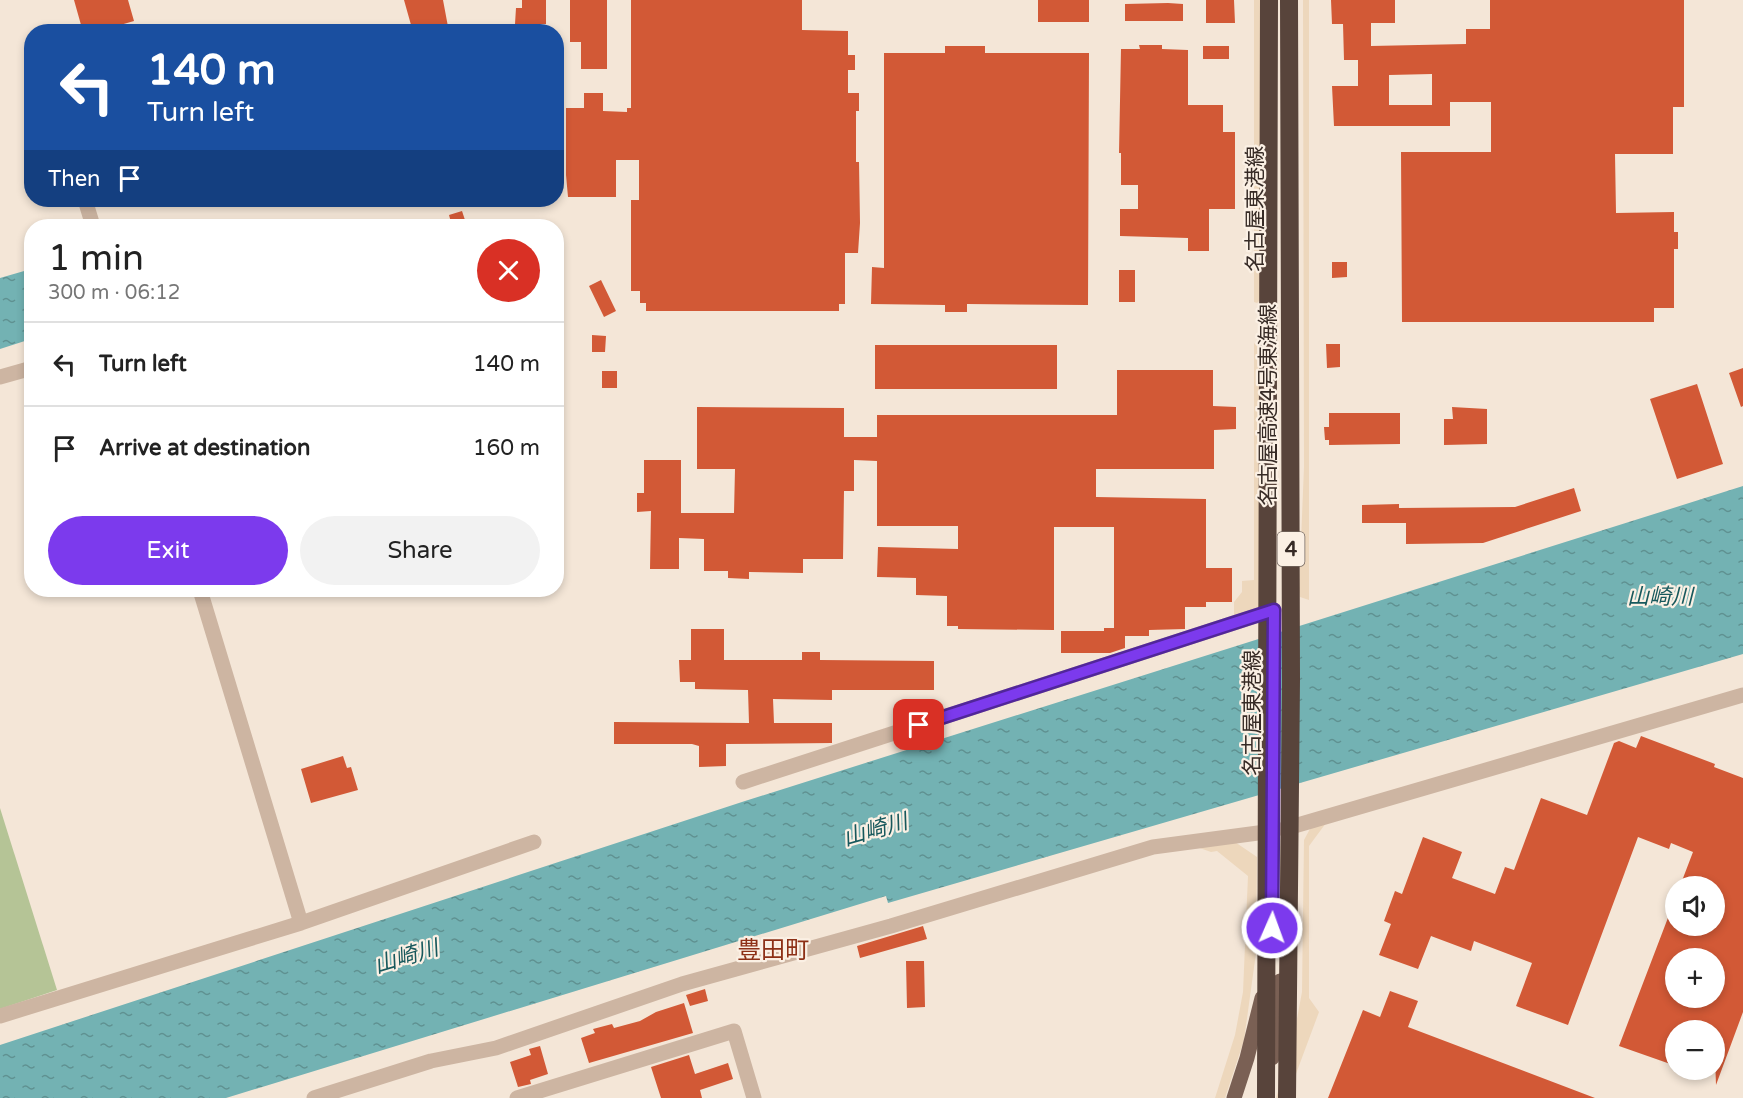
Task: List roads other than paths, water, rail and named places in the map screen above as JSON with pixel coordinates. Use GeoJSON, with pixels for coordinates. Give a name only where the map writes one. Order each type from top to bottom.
{"type":"FeatureCollection","features":[{"type":"Feature","properties":{"kind":"highway","name":"名古屋高速4号東海線"},"geometry":{"type":"LineString","coordinates":[[1266,1098],[1269,0]]}},
{"type":"Feature","properties":{"kind":"highway","name":"名古屋高速4号東海線"},"geometry":{"type":"LineString","coordinates":[[1287,1098],[1291,679],[1290,0]]}},
{"type":"Feature","properties":{"kind":"main road","name":"名古屋東港線"},"geometry":{"type":"LineString","coordinates":[[1259,1098],[1273,1056],[1277,1023],[1277,0]]}},
{"type":"Feature","properties":{"kind":"main road","name":"名古屋東港線"},"geometry":{"type":"LineString","coordinates":[[1277,617],[1290,0]]}},
{"type":"Feature","properties":{"kind":"main road","name":"名古屋東港線"},"geometry":{"type":"LineString","coordinates":[[1234,1098],[1247,1058],[1270,962],[1278,824]]}},
{"type":"Feature","properties":{"kind":"street"},"geometry":{"type":"LineString","coordinates":[[0,378],[24,370]]}},
{"type":"Feature","properties":{"kind":"street"},"geometry":{"type":"LineString","coordinates":[[202,597],[301,923]]}},
{"type":"Feature","properties":{"kind":"street"},"geometry":{"type":"LineString","coordinates":[[743,782],[1277,617]]}},
{"type":"Feature","properties":{"kind":"street"},"geometry":{"type":"LineString","coordinates":[[314,1098],[431,1061],[496,1048],[682,984],[891,926],[1153,847],[1278,824],[1743,695]]}},
{"type":"Feature","properties":{"kind":"street"},"geometry":{"type":"LineString","coordinates":[[0,1016],[301,923],[534,842]]}},
{"type":"Feature","properties":{"kind":"street"},"geometry":{"type":"LineString","coordinates":[[517,1098],[734,1030],[753,1098]]}},
{"type":"Feature","properties":{"kind":"water"},"geometry":{"type":"Polygon","coordinates":[[[24,271],[24,341],[0,349],[0,278],[24,271]]]}},
{"type":"Feature","properties":{"kind":"water","name":"山崎川"},"geometry":{"type":"Polygon","coordinates":[[[1743,486],[1743,654],[888,903],[886,896],[226,1098],[0,1098],[0,1045],[745,801],[1743,486]]]}},
{"type":"Feature","properties":{"kind":"district","name":"豊田町"},"geometry":{"type":"Point","coordinates":[773,950]}}]}
